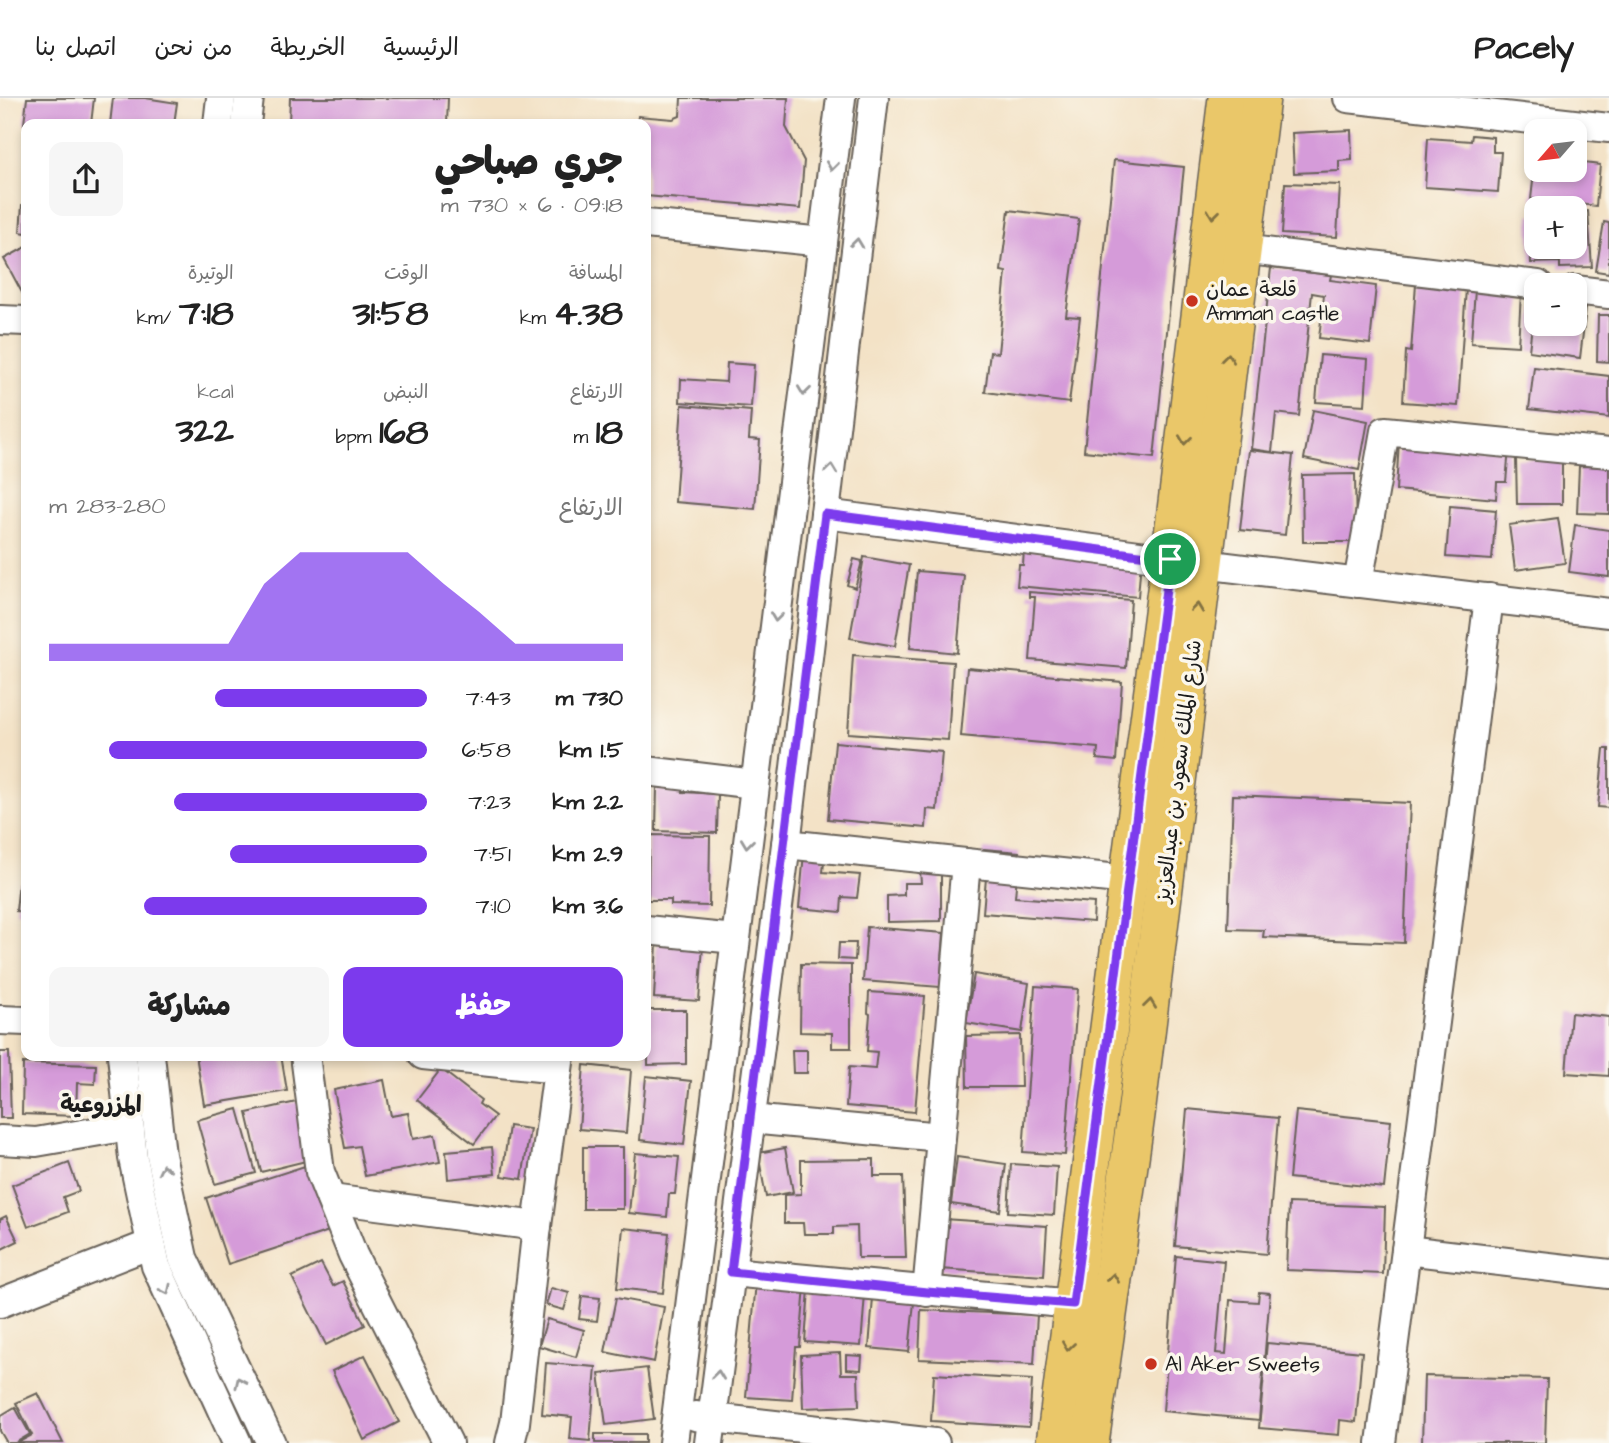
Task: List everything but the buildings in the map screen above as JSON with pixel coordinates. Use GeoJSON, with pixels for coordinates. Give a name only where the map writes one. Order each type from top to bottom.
{"type":"FeatureCollection","features":[{"type":"Feature","properties":{"kind":"main road","name":"شارع الملك سعود بن عبدالعزيز"},"geometry":{"type":"LineString","coordinates":[[1052,1437],[1073,1304],[1128,880],[1187,561],[1243,232],[1244,102]]}},
{"type":"Feature","properties":{"kind":"main road","name":"شارع الملك سعود بن عبدالعزيز"},"geometry":{"type":"LineString","coordinates":[[1090,1443],[1136,1115],[1187,561],[1244,102]]}},
{"type":"Feature","properties":{"kind":"main road"},"geometry":{"type":"LineString","coordinates":[[1121,937],[1126,1004],[1113,1112],[1120,1126],[1129,1125],[1136,1115]]}},
{"type":"Feature","properties":{"kind":"street"},"geometry":{"type":"LineString","coordinates":[[219,119],[221,98]]}},
{"type":"Feature","properties":{"kind":"street"},"geometry":{"type":"LineString","coordinates":[[247,119],[249,98]]}},
{"type":"Feature","properties":{"kind":"street"},"geometry":{"type":"LineString","coordinates":[[673,1443],[841,98]]}},
{"type":"Feature","properties":{"kind":"street"},"geometry":{"type":"LineString","coordinates":[[711,1430],[786,844],[874,98]]}},
{"type":"Feature","properties":{"kind":"street"},"geometry":{"type":"LineString","coordinates":[[1348,98],[1609,128]]}},
{"type":"Feature","properties":{"kind":"street"},"geometry":{"type":"LineString","coordinates":[[651,225],[823,242]]}},
{"type":"Feature","properties":{"kind":"street"},"geometry":{"type":"LineString","coordinates":[[1243,232],[1524,282]]}},
{"type":"Feature","properties":{"kind":"street"},"geometry":{"type":"LineString","coordinates":[[1587,291],[1609,294]]}},
{"type":"Feature","properties":{"kind":"street"},"geometry":{"type":"LineString","coordinates":[[0,320],[21,321]]}},
{"type":"Feature","properties":{"kind":"street"},"geometry":{"type":"LineString","coordinates":[[1358,583],[1385,430],[1609,453]]}},
{"type":"Feature","properties":{"kind":"street"},"geometry":{"type":"LineString","coordinates":[[825,514],[1358,583],[1609,612]]}},
{"type":"Feature","properties":{"kind":"street"},"geometry":{"type":"LineString","coordinates":[[1381,1443],[1489,598]]}},
{"type":"Feature","properties":{"kind":"street"},"geometry":{"type":"LineString","coordinates":[[651,772],[755,784]]}},
{"type":"Feature","properties":{"kind":"street"},"geometry":{"type":"LineString","coordinates":[[786,844],[1128,880]]}},
{"type":"Feature","properties":{"kind":"street"},"geometry":{"type":"LineString","coordinates":[[927,1292],[966,863]]}},
{"type":"Feature","properties":{"kind":"street"},"geometry":{"type":"LineString","coordinates":[[651,931],[734,939]]}},
{"type":"Feature","properties":{"kind":"street"},"geometry":{"type":"LineString","coordinates":[[0,1020],[21,1021]]}},
{"type":"Feature","properties":{"kind":"street"},"geometry":{"type":"LineString","coordinates":[[123,1061],[133,1157],[156,1266],[237,1443]]}},
{"type":"Feature","properties":{"kind":"street"},"geometry":{"type":"LineString","coordinates":[[150,1061],[161,1154],[183,1258],[271,1443]]}},
{"type":"Feature","properties":{"kind":"street"},"geometry":{"type":"LineString","coordinates":[[306,1061],[320,1172],[353,1255],[448,1443]]}},
{"type":"Feature","properties":{"kind":"street"},"geometry":{"type":"LineString","coordinates":[[510,1443],[515,1423],[559,1062],[540,1061]]}},
{"type":"Feature","properties":{"kind":"street"},"geometry":{"type":"LineString","coordinates":[[750,1119],[941,1137]]}},
{"type":"Feature","properties":{"kind":"street"},"geometry":{"type":"LineString","coordinates":[[0,1156],[36,1142],[129,1126]]}},
{"type":"Feature","properties":{"kind":"street"},"geometry":{"type":"LineString","coordinates":[[0,1140],[36,1142]]}},
{"type":"Feature","properties":{"kind":"street"},"geometry":{"type":"LineString","coordinates":[[331,1199],[537,1226]]}},
{"type":"Feature","properties":{"kind":"street"},"geometry":{"type":"LineString","coordinates":[[0,1303],[151,1244]]}},
{"type":"Feature","properties":{"kind":"street"},"geometry":{"type":"LineString","coordinates":[[1406,1250],[1609,1274]]}},
{"type":"Feature","properties":{"kind":"street"},"geometry":{"type":"LineString","coordinates":[[731,1272],[1073,1304]]}},
{"type":"Feature","properties":{"kind":"street"},"geometry":{"type":"LineString","coordinates":[[677,1414],[711,1430],[935,1443]]}},
{"type":"Feature","properties":{"kind":"place","name":"قلعة عمان Amman castle"},"geometry":{"type":"Point","coordinates":[1192,301]}},
{"type":"Feature","properties":{"kind":"place","name":"Al Aker Sweets"},"geometry":{"type":"Point","coordinates":[1151,1364]}},
{"type":"Feature","properties":{"kind":"district","name":"المزروعية"},"geometry":{"type":"Point","coordinates":[101,1104]}},
{"type":"Feature","properties":{"kind":"route"},"geometry":{"type":"LineString","coordinates":[[825,514],[1170,559],[1073,1304],[731,1272],[825,514]]}}]}
